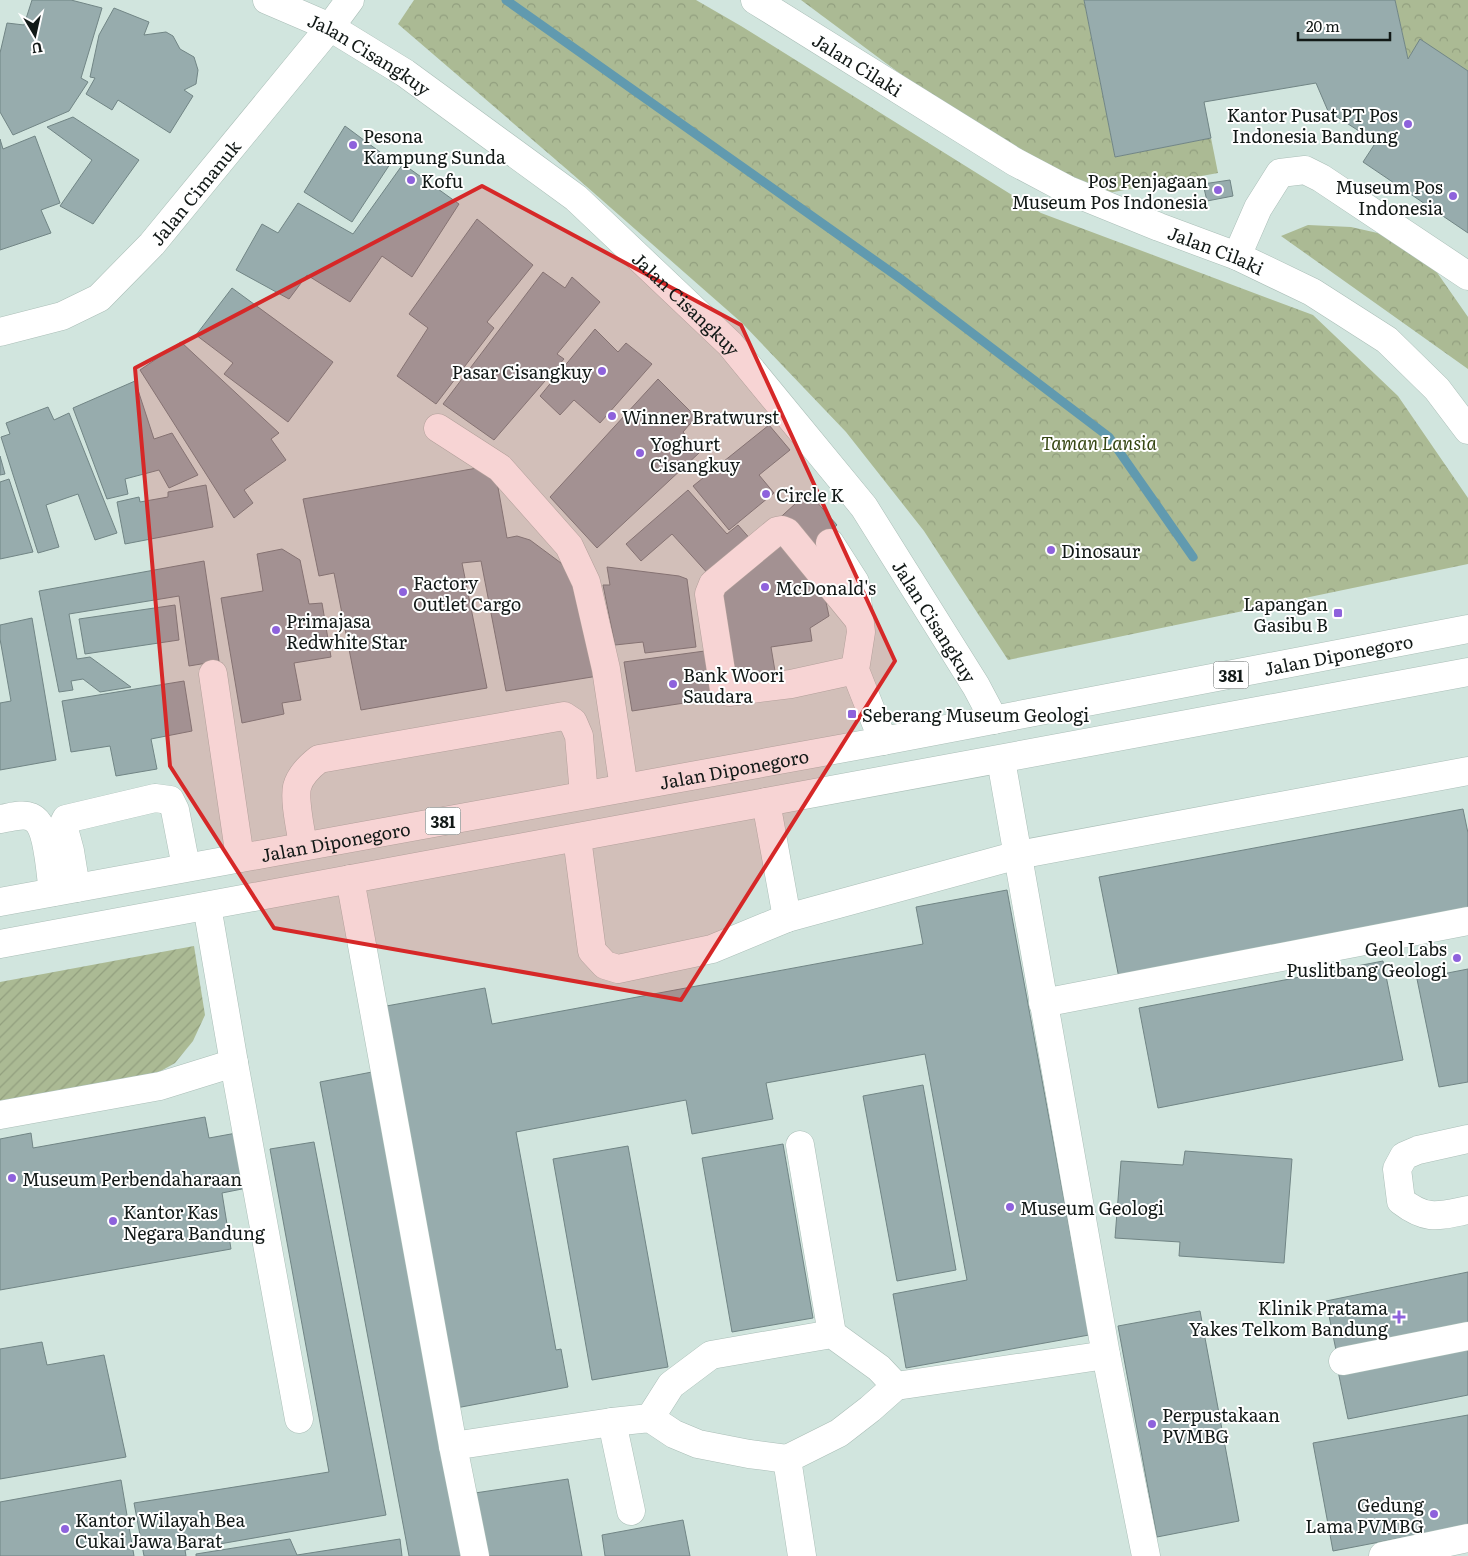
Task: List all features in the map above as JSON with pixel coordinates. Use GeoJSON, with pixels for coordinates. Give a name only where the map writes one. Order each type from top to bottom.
{"type":"FeatureCollection","features":[{"type":"Feature","properties":{"kind":"main road","name":"Jalan Cisangkuy"},"geometry":{"type":"LineString","coordinates":[[267,0],[330,27],[406,73],[576,198],[730,344],[864,507],[976,686],[994,720]]}},
{"type":"Feature","properties":{"kind":"main road","name":"Jalan Cimanuk"},"geometry":{"type":"LineString","coordinates":[[0,332],[62,316],[99,298],[152,244],[350,0]]}},
{"type":"Feature","properties":{"kind":"main road","name":"Jalan Cilaki"},"geometry":{"type":"LineString","coordinates":[[764,2],[1015,162],[1061,186],[1159,227],[1237,256],[1312,292],[1387,340],[1438,389],[1468,430]]}},
{"type":"Feature","properties":{"kind":"main road"},"geometry":{"type":"LineString","coordinates":[[1237,256],[1258,208],[1280,173],[1305,170],[1321,178],[1468,276]]}},
{"type":"Feature","properties":{"kind":"main road"},"geometry":{"type":"LineString","coordinates":[[438,428],[500,468],[569,546],[586,582],[606,669],[624,788]]}},
{"type":"Feature","properties":{"kind":"main road"},"geometry":{"type":"LineString","coordinates":[[855,670],[791,684],[729,692],[724,690],[709,594],[713,584],[777,531],[782,530],[786,532],[859,620]]}},
{"type":"Feature","properties":{"kind":"main road"},"geometry":{"type":"LineString","coordinates":[[830,543],[856,582],[861,632],[855,670],[883,741]]}},
{"type":"Feature","properties":{"kind":"main road","name":"Jalan Diponegoro"},"geometry":{"type":"LineString","coordinates":[[0,902],[883,741],[1468,629]]}},
{"type":"Feature","properties":{"kind":"main road","name":"381"},"geometry":{"type":"LineString","coordinates":[[0,944],[1468,672]]}},
{"type":"Feature","properties":{"kind":"main road"},"geometry":{"type":"LineString","coordinates":[[213,674],[240,858]]}},
{"type":"Feature","properties":{"kind":"main road"},"geometry":{"type":"LineString","coordinates":[[303,846],[297,807],[297,787],[307,768],[319,759],[564,716],[574,722],[579,736],[584,795]]}},
{"type":"Feature","properties":{"kind":"main road"},"geometry":{"type":"LineString","coordinates":[[1001,760],[1106,1355],[1146,1556]]}},
{"type":"Feature","properties":{"kind":"main road"},"geometry":{"type":"LineString","coordinates":[[577,838],[592,952],[605,964],[618,969],[712,949],[787,918],[1018,856],[1468,771]]}},
{"type":"Feature","properties":{"kind":"main road"},"geometry":{"type":"LineString","coordinates":[[64,890],[70,851],[64,825],[66,818],[155,798],[170,800],[175,810],[186,867]]}},
{"type":"Feature","properties":{"kind":"main road"},"geometry":{"type":"LineString","coordinates":[[766,802],[787,918]]}},
{"type":"Feature","properties":{"kind":"main road"},"geometry":{"type":"LineString","coordinates":[[0,819],[30,816],[39,823],[44,834],[48,855],[64,890]]}},
{"type":"Feature","properties":{"kind":"main road"},"geometry":{"type":"LineString","coordinates":[[350,879],[453,1446],[475,1556]]}},
{"type":"Feature","properties":{"kind":"main road"},"geometry":{"type":"LineString","coordinates":[[207,906],[299,1419]]}},
{"type":"Feature","properties":{"kind":"main road"},"geometry":{"type":"LineString","coordinates":[[1044,1003],[1468,922]]}},
{"type":"Feature","properties":{"kind":"main road"},"geometry":{"type":"LineString","coordinates":[[0,1115],[160,1086],[234,1063]]}},
{"type":"Feature","properties":{"kind":"main road"},"geometry":{"type":"LineString","coordinates":[[1468,1139],[1418,1150],[1404,1156],[1397,1169],[1401,1201],[1415,1212],[1437,1216],[1468,1210]]}},
{"type":"Feature","properties":{"kind":"main road"},"geometry":{"type":"LineString","coordinates":[[800,1145],[832,1334],[879,1368],[896,1386]]}},
{"type":"Feature","properties":{"kind":"main road"},"geometry":{"type":"LineString","coordinates":[[650,1418],[671,1385],[711,1355],[832,1334]]}},
{"type":"Feature","properties":{"kind":"main road"},"geometry":{"type":"LineString","coordinates":[[1343,1361],[1468,1336]]}},
{"type":"Feature","properties":{"kind":"main road"},"geometry":{"type":"LineString","coordinates":[[453,1446],[650,1418],[674,1434],[698,1444],[787,1459],[839,1433],[870,1410],[896,1386],[1106,1355]]}},
{"type":"Feature","properties":{"kind":"main road"},"geometry":{"type":"LineString","coordinates":[[612,1422],[631,1512]]}},
{"type":"Feature","properties":{"kind":"main road"},"geometry":{"type":"LineString","coordinates":[[787,1459],[802,1556]]}},
{"type":"Feature","properties":{"kind":"main road"},"geometry":{"type":"LineString","coordinates":[[1383,1556],[1468,1538]]}},
{"type":"Feature","properties":{"kind":"highlighted area"},"geometry":{"type":"Polygon","coordinates":[[[482,186],[741,325],[895,661],[681,1000],[274,928],[170,766],[135,368],[482,186]]]}},
{"type":"Feature","properties":{"kind":"green space","name":"Taman Lansia"},"geometry":{"type":"Polygon","coordinates":[[[414,0],[696,0],[741,26],[1041,213],[1313,315],[1398,396],[1468,498],[1468,564],[1008,660],[924,531],[846,432],[742,323],[398,24],[414,0]]]}},
{"type":"Feature","properties":{"kind":"green space"},"geometry":{"type":"Polygon","coordinates":[[[801,0],[1084,0],[1115,157],[1211,138],[1218,173],[1108,193],[1052,168],[914,84],[801,0]]]}},
{"type":"Feature","properties":{"kind":"green space"},"geometry":{"type":"Polygon","coordinates":[[[1395,0],[1468,0],[1468,71],[1420,40],[1408,59],[1395,0]]]}},
{"type":"Feature","properties":{"kind":"green space"},"geometry":{"type":"Polygon","coordinates":[[[1308,225],[1351,227],[1391,236],[1429,261],[1468,317],[1468,369],[1281,236],[1308,225]]]}},
{"type":"Feature","properties":{"kind":"green space"},"geometry":{"type":"Polygon","coordinates":[[[194,946],[205,1015],[193,1041],[175,1063],[152,1076],[0,1104],[0,982],[194,946]]]}},
{"type":"Feature","properties":{"kind":"building"},"geometry":{"type":"Polygon","coordinates":[[[32,0],[71,0],[102,8],[81,78],[88,82],[69,111],[13,135],[0,112],[0,53],[7,23],[24,25],[32,0]]]}},
{"type":"Feature","properties":{"kind":"building","name":"Kantor Pusat PT Pos Indonesia Bandung"},"geometry":{"type":"Polygon","coordinates":[[[1084,0],[1395,0],[1408,59],[1420,39],[1468,71],[1468,233],[1363,162],[1376,142],[1328,111],[1316,83],[1204,102],[1211,138],[1115,157],[1084,0]]]}},
{"type":"Feature","properties":{"kind":"building"},"geometry":{"type":"Polygon","coordinates":[[[114,8],[149,22],[144,35],[166,32],[173,36],[180,49],[194,57],[198,70],[196,84],[184,90],[193,96],[170,133],[118,100],[112,110],[86,94],[95,78],[90,77],[99,35],[114,8]]]}},
{"type":"Feature","properties":{"kind":"building"},"geometry":{"type":"Polygon","coordinates":[[[73,117],[139,160],[93,224],[60,206],[92,160],[47,127],[73,117]]]}},
{"type":"Feature","properties":{"kind":"building"},"geometry":{"type":"Polygon","coordinates":[[[345,126],[392,161],[352,222],[304,192],[345,126]]]}},
{"type":"Feature","properties":{"kind":"building"},"geometry":{"type":"Polygon","coordinates":[[[35,136],[60,203],[41,210],[51,233],[0,250],[0,139],[3,149],[35,136]]]}},
{"type":"Feature","properties":{"kind":"building"},"geometry":{"type":"Polygon","coordinates":[[[403,164],[459,204],[412,277],[382,256],[350,302],[307,275],[289,299],[236,270],[262,224],[278,233],[298,203],[353,234],[403,164]]]}},
{"type":"Feature","properties":{"kind":"building","name":"Pos Penjagaan Museum Pos Indonesia"},"geometry":{"type":"Polygon","coordinates":[[[1230,180],[1233,196],[1207,201],[1203,184],[1230,180]]]}},
{"type":"Feature","properties":{"kind":"building"},"geometry":{"type":"Polygon","coordinates":[[[477,219],[533,265],[487,322],[494,328],[436,404],[397,376],[428,328],[409,314],[477,219]]]}},
{"type":"Feature","properties":{"kind":"building"},"geometry":{"type":"Polygon","coordinates":[[[543,272],[565,288],[572,277],[600,302],[557,354],[564,359],[494,440],[443,404],[543,272]]]}},
{"type":"Feature","properties":{"kind":"building"},"geometry":{"type":"Polygon","coordinates":[[[232,288],[333,362],[288,422],[224,374],[233,363],[196,335],[232,288]]]}},
{"type":"Feature","properties":{"kind":"building"},"geometry":{"type":"Polygon","coordinates":[[[595,329],[618,352],[626,343],[652,364],[600,423],[574,400],[560,415],[540,396],[595,329]]]}},
{"type":"Feature","properties":{"kind":"building"},"geometry":{"type":"Polygon","coordinates":[[[181,342],[279,433],[271,439],[286,460],[244,490],[253,503],[234,518],[140,370],[181,342]]]}},
{"type":"Feature","properties":{"kind":"building"},"geometry":{"type":"Polygon","coordinates":[[[658,379],[696,417],[683,432],[699,453],[597,548],[550,497],[658,379]]]}},
{"type":"Feature","properties":{"kind":"building"},"geometry":{"type":"Polygon","coordinates":[[[135,381],[154,439],[172,433],[198,475],[169,488],[159,470],[125,479],[128,494],[107,499],[73,408],[135,381]]]}},
{"type":"Feature","properties":{"kind":"building"},"geometry":{"type":"Polygon","coordinates":[[[48,407],[54,420],[69,413],[117,533],[95,540],[78,494],[46,505],[59,547],[38,553],[1,437],[10,434],[6,423],[48,407]]]}},
{"type":"Feature","properties":{"kind":"building"},"geometry":{"type":"Polygon","coordinates":[[[769,425],[790,450],[759,475],[774,493],[729,530],[693,486],[769,425]]]}},
{"type":"Feature","properties":{"kind":"building"},"geometry":{"type":"Polygon","coordinates":[[[0,456],[5,474],[0,475],[0,456]]]}},
{"type":"Feature","properties":{"kind":"building","name":"Factory Outlet Cargo"},"geometry":{"type":"Polygon","coordinates":[[[494,465],[507,538],[517,536],[530,540],[561,563],[572,580],[598,676],[506,691],[481,561],[462,563],[487,688],[361,710],[334,573],[319,576],[303,499],[494,465]]]}},
{"type":"Feature","properties":{"kind":"building"},"geometry":{"type":"Polygon","coordinates":[[[9,479],[33,552],[0,559],[0,482],[9,479]]]}},
{"type":"Feature","properties":{"kind":"building"},"geometry":{"type":"Polygon","coordinates":[[[206,485],[213,527],[125,544],[117,502],[139,497],[140,502],[168,497],[168,492],[206,485]]]}},
{"type":"Feature","properties":{"kind":"building"},"geometry":{"type":"Polygon","coordinates":[[[688,490],[727,534],[738,525],[752,541],[711,577],[672,534],[641,561],[626,544],[688,490]]]}},
{"type":"Feature","properties":{"kind":"building","name":"McDonald's"},"geometry":{"type":"Polygon","coordinates":[[[808,492],[837,525],[814,546],[829,616],[810,628],[812,641],[771,647],[775,671],[722,679],[710,582],[808,492]]]}},
{"type":"Feature","properties":{"kind":"building","name":"Primajasa Redwhite Star"},"geometry":{"type":"Polygon","coordinates":[[[282,549],[300,560],[309,604],[322,603],[331,657],[294,663],[301,700],[282,703],[284,714],[242,723],[221,598],[263,591],[257,554],[282,549]]]}},
{"type":"Feature","properties":{"kind":"building"},"geometry":{"type":"Polygon","coordinates":[[[204,561],[219,661],[189,666],[179,596],[69,614],[77,659],[90,657],[131,687],[100,692],[83,679],[71,681],[73,690],[59,692],[39,591],[204,561]]]}},
{"type":"Feature","properties":{"kind":"building"},"geometry":{"type":"Polygon","coordinates":[[[607,567],[679,576],[687,579],[696,647],[645,653],[643,642],[615,645],[603,585],[610,585],[607,567]]]}},
{"type":"Feature","properties":{"kind":"building"},"geometry":{"type":"Polygon","coordinates":[[[175,605],[179,640],[85,654],[79,619],[175,605]]]}},
{"type":"Feature","properties":{"kind":"building"},"geometry":{"type":"Polygon","coordinates":[[[32,618],[56,760],[0,770],[0,703],[11,701],[0,639],[0,625],[32,618]]]}},
{"type":"Feature","properties":{"kind":"building"},"geometry":{"type":"Polygon","coordinates":[[[712,650],[717,698],[632,711],[624,662],[712,650]]]}},
{"type":"Feature","properties":{"kind":"building"},"geometry":{"type":"Polygon","coordinates":[[[184,681],[192,731],[151,739],[157,769],[116,776],[110,746],[71,752],[62,701],[184,681]]]}},
{"type":"Feature","properties":{"kind":"building"},"geometry":{"type":"Polygon","coordinates":[[[1463,809],[1468,833],[1468,914],[1119,978],[1099,877],[1463,809]]]}},
{"type":"Feature","properties":{"kind":"building","name":"Museum Geologi"},"geometry":{"type":"Polygon","coordinates":[[[1007,890],[1089,1335],[906,1368],[893,1294],[967,1280],[925,1054],[766,1083],[773,1119],[692,1134],[686,1100],[516,1132],[556,1350],[561,1349],[568,1387],[456,1408],[381,1007],[485,988],[492,1024],[923,944],[916,907],[1007,890]]]}},
{"type":"Feature","properties":{"kind":"building"},"geometry":{"type":"Polygon","coordinates":[[[1383,961],[1403,1060],[1158,1108],[1139,1008],[1383,961]]]}},
{"type":"Feature","properties":{"kind":"building"},"geometry":{"type":"Polygon","coordinates":[[[1468,969],[1468,1082],[1439,1087],[1417,979],[1468,969]]]}},
{"type":"Feature","properties":{"kind":"building"},"geometry":{"type":"Polygon","coordinates":[[[372,1072],[462,1556],[409,1556],[320,1082],[372,1072]]]}},
{"type":"Feature","properties":{"kind":"building"},"geometry":{"type":"Polygon","coordinates":[[[923,1085],[956,1270],[897,1281],[863,1096],[923,1085]]]}},
{"type":"Feature","properties":{"kind":"building","name":"Kantor Kas Negara Bandung"},"geometry":{"type":"Polygon","coordinates":[[[205,1117],[209,1138],[242,1132],[252,1187],[222,1193],[231,1249],[0,1290],[0,1139],[31,1133],[33,1148],[205,1117]]]}},
{"type":"Feature","properties":{"kind":"building"},"geometry":{"type":"Polygon","coordinates":[[[314,1142],[386,1515],[185,1550],[186,1556],[144,1556],[134,1503],[329,1472],[270,1149],[314,1142]]]}},
{"type":"Feature","properties":{"kind":"building"},"geometry":{"type":"Polygon","coordinates":[[[783,1144],[813,1318],[732,1332],[702,1158],[783,1144]]]}},
{"type":"Feature","properties":{"kind":"building"},"geometry":{"type":"Polygon","coordinates":[[[628,1146],[668,1367],[592,1380],[553,1159],[628,1146]]]}},
{"type":"Feature","properties":{"kind":"building"},"geometry":{"type":"Polygon","coordinates":[[[1185,1151],[1292,1159],[1284,1263],[1179,1256],[1180,1242],[1115,1238],[1121,1161],[1183,1165],[1185,1151]]]}},
{"type":"Feature","properties":{"kind":"building","name":"Klinik Pratama Yakes Telkom Bandung"},"geometry":{"type":"Polygon","coordinates":[[[1468,1272],[1468,1333],[1338,1360],[1326,1301],[1468,1272]]]}},
{"type":"Feature","properties":{"kind":"building"},"geometry":{"type":"Polygon","coordinates":[[[1200,1311],[1239,1521],[1157,1537],[1118,1326],[1200,1311]]]}},
{"type":"Feature","properties":{"kind":"building"},"geometry":{"type":"Polygon","coordinates":[[[42,1342],[47,1365],[104,1355],[126,1457],[0,1479],[0,1349],[42,1342]]]}},
{"type":"Feature","properties":{"kind":"building"},"geometry":{"type":"Polygon","coordinates":[[[1468,1345],[1468,1395],[1348,1419],[1338,1371],[1468,1345]]]}},
{"type":"Feature","properties":{"kind":"building"},"geometry":{"type":"Polygon","coordinates":[[[1468,1415],[1468,1525],[1333,1551],[1313,1443],[1468,1415]]]}},
{"type":"Feature","properties":{"kind":"building"},"geometry":{"type":"Polygon","coordinates":[[[568,1479],[582,1556],[487,1556],[475,1493],[568,1479]]]}},
{"type":"Feature","properties":{"kind":"building","name":"Kantor Wilayah Bea Cukai Jawa Barat"},"geometry":{"type":"Polygon","coordinates":[[[121,1480],[134,1556],[0,1556],[0,1502],[121,1480]]]}},
{"type":"Feature","properties":{"kind":"building"},"geometry":{"type":"Polygon","coordinates":[[[683,1520],[690,1556],[605,1556],[602,1535],[683,1520]]]}},
{"type":"Feature","properties":{"kind":"building"},"geometry":{"type":"Polygon","coordinates":[[[290,1539],[297,1555],[400,1539],[402,1556],[196,1556],[196,1554],[290,1539]]]}},
{"type":"Feature","properties":{"kind":"waterway"},"geometry":{"type":"LineString","coordinates":[[506,0],[901,279],[1109,437],[1193,557]]}},
{"type":"Feature","properties":{"kind":"place","name":"Kantor Pusat PT Pos Indonesia Bandung"},"geometry":{"type":"Point","coordinates":[1408,124]}},
{"type":"Feature","properties":{"kind":"place","name":"Pesona Kampung Sunda"},"geometry":{"type":"Point","coordinates":[353,145]}},
{"type":"Feature","properties":{"kind":"place","name":"Kofu"},"geometry":{"type":"Point","coordinates":[411,180]}},
{"type":"Feature","properties":{"kind":"place","name":"Pos Penjagaan Museum Pos Indonesia"},"geometry":{"type":"Point","coordinates":[1218,190]}},
{"type":"Feature","properties":{"kind":"place","name":"Museum Pos Indonesia"},"geometry":{"type":"Point","coordinates":[1453,196]}},
{"type":"Feature","properties":{"kind":"place","name":"Pasar Cisangkuy"},"geometry":{"type":"Point","coordinates":[602,371]}},
{"type":"Feature","properties":{"kind":"place","name":"Winner Bratwurst"},"geometry":{"type":"Point","coordinates":[612,416]}},
{"type":"Feature","properties":{"kind":"place","name":"Yoghurt Cisangkuy"},"geometry":{"type":"Point","coordinates":[640,453]}},
{"type":"Feature","properties":{"kind":"place","name":"Circle K"},"geometry":{"type":"Point","coordinates":[766,494]}},
{"type":"Feature","properties":{"kind":"place","name":"Dinosaur"},"geometry":{"type":"Point","coordinates":[1051,550]}},
{"type":"Feature","properties":{"kind":"place","name":"McDonald's"},"geometry":{"type":"Point","coordinates":[765,587]}},
{"type":"Feature","properties":{"kind":"place","name":"Factory Outlet Cargo"},"geometry":{"type":"Point","coordinates":[403,592]}},
{"type":"Feature","properties":{"kind":"place","name":"Lapangan Gasibu B"},"geometry":{"type":"Point","coordinates":[1338,613]}},
{"type":"Feature","properties":{"kind":"place","name":"Primajasa Redwhite Star"},"geometry":{"type":"Point","coordinates":[276,630]}},
{"type":"Feature","properties":{"kind":"place","name":"Bank Woori Saudara"},"geometry":{"type":"Point","coordinates":[673,684]}},
{"type":"Feature","properties":{"kind":"place","name":"Seberang Museum Geologi"},"geometry":{"type":"Point","coordinates":[852,714]}},
{"type":"Feature","properties":{"kind":"place","name":"Geol Labs Puslitbang Geologi"},"geometry":{"type":"Point","coordinates":[1457,958]}},
{"type":"Feature","properties":{"kind":"place","name":"Museum Perbendaharaan"},"geometry":{"type":"Point","coordinates":[12,1178]}},
{"type":"Feature","properties":{"kind":"place","name":"Museum Geologi"},"geometry":{"type":"Point","coordinates":[1010,1207]}},
{"type":"Feature","properties":{"kind":"place","name":"Kantor Kas Negara Bandung"},"geometry":{"type":"Point","coordinates":[113,1221]}},
{"type":"Feature","properties":{"kind":"place","name":"Klinik Pratama Yakes Telkom Bandung"},"geometry":{"type":"Point","coordinates":[1399,1317]}},
{"type":"Feature","properties":{"kind":"place","name":"Perpustakaan PVMBG"},"geometry":{"type":"Point","coordinates":[1152,1424]}},
{"type":"Feature","properties":{"kind":"place","name":"Gedung Lama PVMBG"},"geometry":{"type":"Point","coordinates":[1434,1514]}},
{"type":"Feature","properties":{"kind":"place","name":"Kantor Wilayah Bea Cukai Jawa Barat"},"geometry":{"type":"Point","coordinates":[65,1529]}}]}
